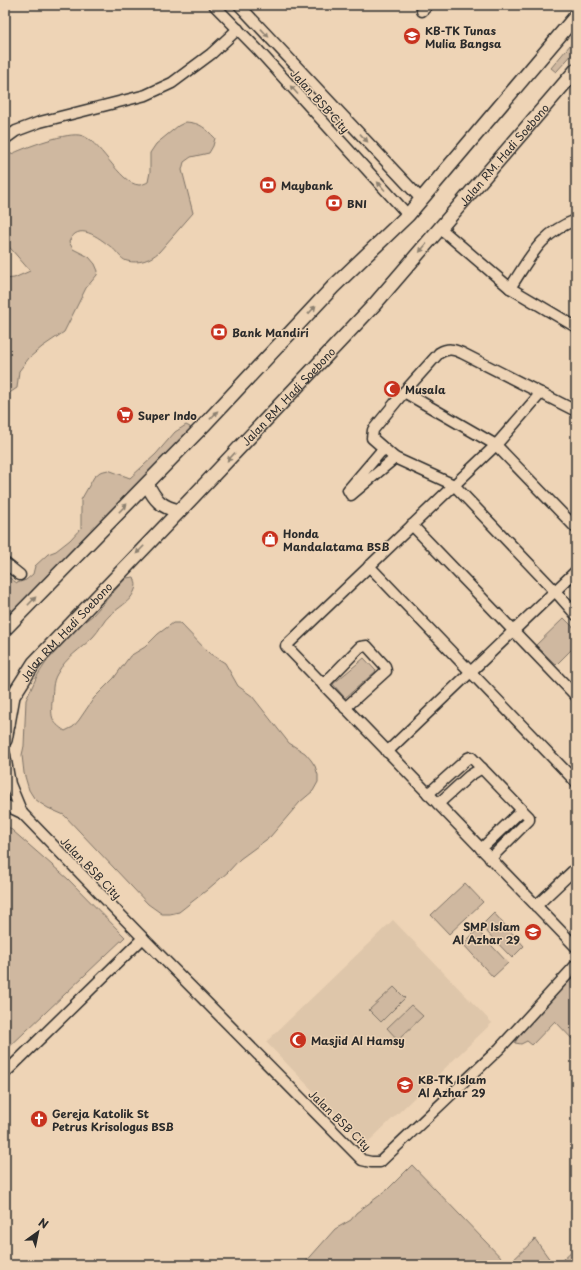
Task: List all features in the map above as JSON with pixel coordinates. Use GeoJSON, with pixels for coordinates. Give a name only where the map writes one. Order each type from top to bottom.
{"type":"FeatureCollection","features":[{"type":"Feature","properties":{"kind":"main road"},"geometry":{"type":"LineString","coordinates":[[5,629],[211,418],[333,287],[408,215],[576,16]]}},
{"type":"Feature","properties":{"kind":"main road","name":"Jalan RM. Hadi Soebono"},"geometry":{"type":"LineString","coordinates":[[5,740],[6,719],[13,696],[34,663],[374,305],[576,70]]}},
{"type":"Feature","properties":{"kind":"main road"},"geometry":{"type":"LineString","coordinates":[[146,484],[157,500],[168,508],[179,511]]}},
{"type":"Feature","properties":{"kind":"street","name":"Jalan BSB City"},"geometry":{"type":"LineString","coordinates":[[214,5],[238,29],[408,215]]}},
{"type":"Feature","properties":{"kind":"street","name":"Jalan BSB City"},"geometry":{"type":"LineString","coordinates":[[239,5],[421,199]]}},
{"type":"Feature","properties":{"kind":"street"},"geometry":{"type":"LineString","coordinates":[[5,139],[16,131],[40,122],[146,95],[158,90],[172,83],[211,54],[238,29]]}},
{"type":"Feature","properties":{"kind":"street"},"geometry":{"type":"LineString","coordinates":[[306,104],[319,91]]}},
{"type":"Feature","properties":{"kind":"street"},"geometry":{"type":"LineString","coordinates":[[510,288],[543,240],[558,228],[576,220]]}},
{"type":"Feature","properties":{"kind":"street"},"geometry":{"type":"LineString","coordinates":[[440,228],[510,288],[576,327]]}},
{"type":"Feature","properties":{"kind":"street"},"geometry":{"type":"LineString","coordinates":[[576,410],[462,353],[450,349],[444,350],[440,353],[404,392],[372,432],[372,438],[395,458],[454,485],[576,615]]}},
{"type":"Feature","properties":{"kind":"street"},"geometry":{"type":"LineString","coordinates":[[404,392],[496,445],[576,528]]}},
{"type":"Feature","properties":{"kind":"street"},"geometry":{"type":"LineString","coordinates":[[541,393],[496,445],[286,646],[576,947]]}},
{"type":"Feature","properties":{"kind":"street"},"geometry":{"type":"LineString","coordinates":[[384,449],[348,490],[351,495],[395,458]]}},
{"type":"Feature","properties":{"kind":"street"},"geometry":{"type":"LineString","coordinates":[[412,525],[576,696]]}},
{"type":"Feature","properties":{"kind":"street"},"geometry":{"type":"LineString","coordinates":[[5,563],[20,575]]}},
{"type":"Feature","properties":{"kind":"street"},"geometry":{"type":"LineString","coordinates":[[369,566],[576,782]]}},
{"type":"Feature","properties":{"kind":"street"},"geometry":{"type":"LineString","coordinates":[[387,752],[576,571]]}},
{"type":"Feature","properties":{"kind":"street"},"geometry":{"type":"LineString","coordinates":[[323,685],[360,647],[367,646],[385,666],[386,671],[345,708]]}},
{"type":"Feature","properties":{"kind":"street","name":"Jalan BSB City"},"geometry":{"type":"LineString","coordinates":[[5,755],[10,784],[22,813]]}},
{"type":"Feature","properties":{"kind":"street"},"geometry":{"type":"LineString","coordinates":[[428,794],[468,758],[472,758],[482,768],[529,818],[529,820],[490,859]]}},
{"type":"Feature","properties":{"kind":"street"},"geometry":{"type":"LineString","coordinates":[[438,804],[469,776],[482,768]]}},
{"type":"Feature","properties":{"kind":"street","name":"Jalan BSB City"},"geometry":{"type":"LineString","coordinates":[[5,805],[22,813],[359,1158],[371,1162],[380,1162],[494,1053],[576,965]]}},
{"type":"Feature","properties":{"kind":"street"},"geometry":{"type":"LineString","coordinates":[[481,849],[522,810]]}},
{"type":"Feature","properties":{"kind":"street"},"geometry":{"type":"LineString","coordinates":[[536,906],[576,868]]}},
{"type":"Feature","properties":{"kind":"street"},"geometry":{"type":"LineString","coordinates":[[5,1073],[143,938]]}},
{"type":"Feature","properties":{"kind":"shaded area"},"geometry":{"type":"Polygon","coordinates":[[[576,38],[576,50],[556,72],[551,68],[576,38]]]}},
{"type":"Feature","properties":{"kind":"shaded area"},"geometry":{"type":"Polygon","coordinates":[[[186,122],[202,127],[215,138],[209,153],[191,157],[184,162],[182,170],[193,213],[159,252],[140,262],[125,260],[106,243],[94,235],[83,232],[73,236],[69,242],[73,249],[89,257],[95,264],[98,271],[97,275],[86,288],[64,332],[29,358],[19,371],[17,388],[5,396],[5,279],[14,278],[30,271],[5,242],[5,157],[52,139],[63,136],[79,135],[86,138],[102,151],[124,177],[132,183],[140,185],[148,182],[150,172],[150,153],[156,144],[178,126],[186,122]]]}},
{"type":"Feature","properties":{"kind":"shaded area"},"geometry":{"type":"Polygon","coordinates":[[[186,425],[190,427],[191,431],[22,604],[5,616],[5,575],[17,583],[26,580],[33,574],[35,566],[48,554],[56,551],[70,540],[81,528],[81,500],[94,477],[100,472],[108,470],[130,478],[156,454],[175,432],[186,425]]]}},
{"type":"Feature","properties":{"kind":"shaded area"},"geometry":{"type":"Polygon","coordinates":[[[134,577],[136,588],[130,599],[108,617],[88,642],[65,662],[55,677],[52,701],[52,715],[54,722],[65,731],[73,727],[94,698],[114,678],[130,656],[145,647],[158,634],[173,623],[180,623],[209,653],[225,663],[238,686],[252,696],[289,743],[305,753],[315,766],[318,775],[318,782],[313,791],[300,802],[270,837],[240,859],[228,872],[179,912],[170,914],[162,914],[148,904],[64,815],[48,808],[34,798],[29,790],[24,773],[22,755],[24,746],[26,700],[37,676],[47,661],[77,627],[92,616],[126,578],[134,577]]]}},
{"type":"Feature","properties":{"kind":"shaded area"},"geometry":{"type":"Polygon","coordinates":[[[564,618],[576,630],[576,645],[556,665],[536,645],[564,618]]]}},
{"type":"Feature","properties":{"kind":"shaded area"},"geometry":{"type":"Polygon","coordinates":[[[364,658],[376,671],[345,698],[333,684],[364,658]]]}},
{"type":"Feature","properties":{"kind":"shaded area"},"geometry":{"type":"Polygon","coordinates":[[[5,824],[68,879],[125,937],[5,1051],[5,824]]]}},
{"type":"Feature","properties":{"kind":"shaded area"},"geometry":{"type":"Polygon","coordinates":[[[465,883],[483,902],[449,934],[431,915],[465,883]]]}},
{"type":"Feature","properties":{"kind":"shaded area"},"geometry":{"type":"Polygon","coordinates":[[[494,913],[524,946],[512,958],[481,926],[494,913]]]}},
{"type":"Feature","properties":{"kind":"shaded area"},"geometry":{"type":"Polygon","coordinates":[[[393,920],[492,1023],[365,1145],[266,1042],[393,920]]]}},
{"type":"Feature","properties":{"kind":"shaded area"},"geometry":{"type":"Polygon","coordinates":[[[477,930],[508,963],[493,977],[463,944],[477,930]]]}},
{"type":"Feature","properties":{"kind":"shaded area"},"geometry":{"type":"Polygon","coordinates":[[[576,975],[576,1043],[555,1021],[532,1045],[527,1041],[521,1044],[515,1043],[518,1037],[546,1004],[576,975]]]}},
{"type":"Feature","properties":{"kind":"shaded area"},"geometry":{"type":"Polygon","coordinates":[[[394,987],[405,998],[381,1022],[369,1010],[394,987]]]}},
{"type":"Feature","properties":{"kind":"shaded area"},"geometry":{"type":"Polygon","coordinates":[[[411,1005],[423,1016],[398,1040],[387,1028],[411,1005]]]}},
{"type":"Feature","properties":{"kind":"shaded area"},"geometry":{"type":"Polygon","coordinates":[[[412,1165],[508,1265],[304,1264],[335,1229],[351,1220],[356,1213],[387,1190],[412,1165]]]}},
{"type":"Feature","properties":{"kind":"shaded area"},"geometry":{"type":"Polygon","coordinates":[[[535,1239],[553,1264],[561,1261],[576,1247],[576,1265],[508,1265],[535,1239]]]}},
{"type":"Feature","properties":{"kind":"place","name":"KB-TK Tunas Mulia Bangsa"},"geometry":{"type":"Point","coordinates":[412,36]}},
{"type":"Feature","properties":{"kind":"place","name":"Maybank"},"geometry":{"type":"Point","coordinates":[268,185]}},
{"type":"Feature","properties":{"kind":"place","name":"BNI"},"geometry":{"type":"Point","coordinates":[334,203]}},
{"type":"Feature","properties":{"kind":"place","name":"Bank Mandiri"},"geometry":{"type":"Point","coordinates":[219,332]}},
{"type":"Feature","properties":{"kind":"place","name":"Musala"},"geometry":{"type":"Point","coordinates":[392,389]}},
{"type":"Feature","properties":{"kind":"place","name":"Super Indo"},"geometry":{"type":"Point","coordinates":[125,415]}},
{"type":"Feature","properties":{"kind":"place","name":"Honda Mandalatama BSB"},"geometry":{"type":"Point","coordinates":[270,539]}},
{"type":"Feature","properties":{"kind":"place","name":"SMP Islam Al Azhar 29"},"geometry":{"type":"Point","coordinates":[533,932]}},
{"type":"Feature","properties":{"kind":"place","name":"Masjid Al Hamsy"},"geometry":{"type":"Point","coordinates":[298,1040]}},
{"type":"Feature","properties":{"kind":"place","name":"KB-TK Islam Al Azhar 29"},"geometry":{"type":"Point","coordinates":[405,1085]}},
{"type":"Feature","properties":{"kind":"place","name":"Gereja Katolik St Petrus Krisologus BSB"},"geometry":{"type":"Point","coordinates":[39,1119]}}]}
